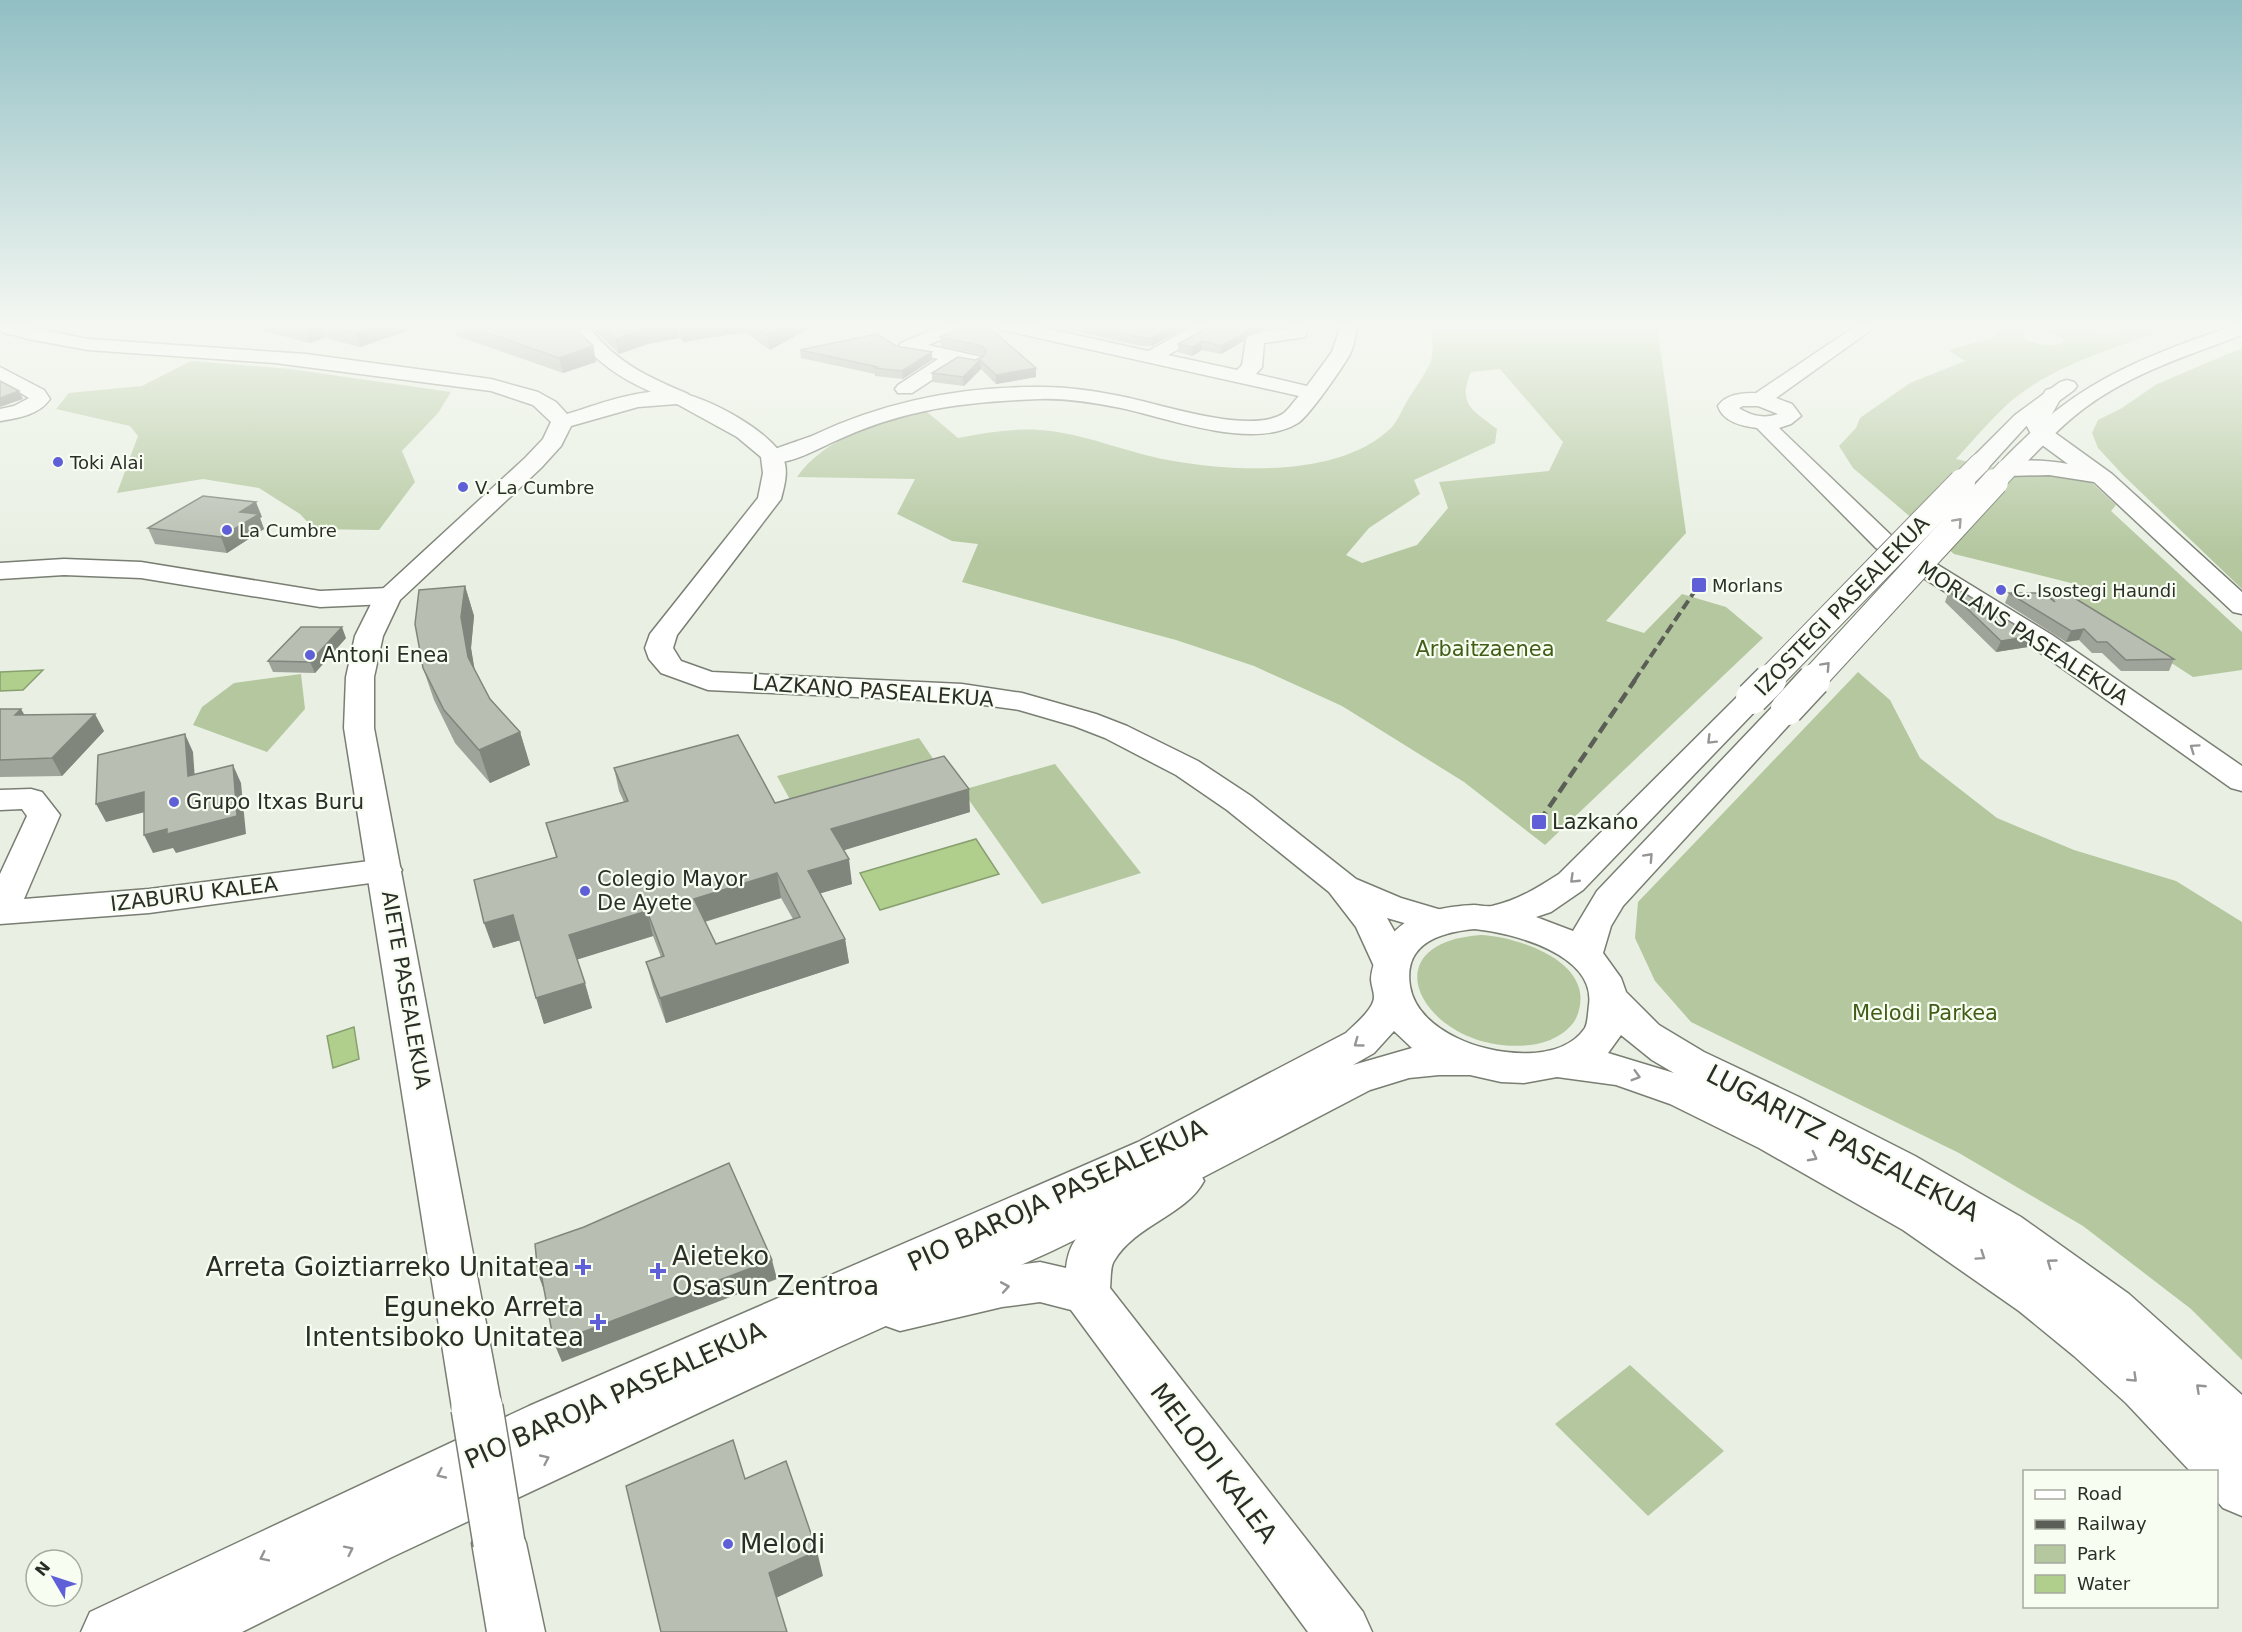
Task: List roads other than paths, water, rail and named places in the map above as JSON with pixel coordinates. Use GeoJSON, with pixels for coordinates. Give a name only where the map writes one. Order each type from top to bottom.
{"type":"FeatureCollection","features":[{"type":"Feature","properties":{"kind":"street"},"geometry":{"type":"LineString","coordinates":[[0,415],[23,410],[38,401]]}},
{"type":"Feature","properties":{"kind":"street"},"geometry":{"type":"LineString","coordinates":[[538,401],[558,425],[584,430],[614,416],[633,401]]}},
{"type":"Feature","properties":{"kind":"street"},"geometry":{"type":"LineString","coordinates":[[651,401],[653,405],[680,404],[723,421],[756,438],[772,457],[803,448],[860,422],[899,409],[949,401]]}},
{"type":"Feature","properties":{"kind":"street"},"geometry":{"type":"LineString","coordinates":[[1115,401],[1215,425],[1239,427],[1270,425],[1291,418],[1305,401]]}},
{"type":"Feature","properties":{"kind":"street","name":"MORLANS PASEALEKUA"},"geometry":{"type":"LineString","coordinates":[[1774,401],[1762,411],[1768,429],[1875,535],[1939,578],[2042,641],[2242,781]]}},
{"type":"Feature","properties":{"kind":"street","name":"IZOSTEGI PASEALEKUA"},"geometry":{"type":"LineString","coordinates":[[1493,918],[1538,904],[1571,882],[2022,419],[2045,401]]}},
{"type":"Feature","properties":{"kind":"street"},"geometry":{"type":"LineString","coordinates":[[2050,401],[2036,423],[2042,434],[2104,479]]}},
{"type":"Feature","properties":{"kind":"street","name":"IZOSTEGI PASEALEKUA"},"geometry":{"type":"LineString","coordinates":[[1584,956],[1593,926],[1610,899],[2007,469],[2062,415],[2081,401]]}},
{"type":"Feature","properties":{"kind":"street"},"geometry":{"type":"LineString","coordinates":[[558,425],[680,404]]}},
{"type":"Feature","properties":{"kind":"street"},"geometry":{"type":"LineString","coordinates":[[2062,415],[2066,435],[2077,451],[2104,479],[2242,606]]}},
{"type":"Feature","properties":{"kind":"street","name":"AIETE PASEALEKUA"},"geometry":{"type":"LineString","coordinates":[[516,1632],[359,728],[360,677],[369,636],[388,596],[534,463],[558,425]]}},
{"type":"Feature","properties":{"kind":"street","name":"LAZKANO PASEALEKUA"},"geometry":{"type":"LineString","coordinates":[[772,457],[774,478],[770,499],[664,634],[659,648],[663,659],[671,667],[708,681],[962,693],[1022,702],[1085,720],[1134,740],[1187,768],[1248,810],[1341,884]]}},
{"type":"Feature","properties":{"kind":"street"},"geometry":{"type":"LineString","coordinates":[[2007,469],[2040,466],[2104,479]]}},
{"type":"Feature","properties":{"kind":"street"},"geometry":{"type":"LineString","coordinates":[[0,571],[64,567],[141,570],[320,599],[388,596]]}},
{"type":"Feature","properties":{"kind":"street","name":"IZABURU KALEA"},"geometry":{"type":"LineString","coordinates":[[0,800],[31,799],[44,815],[1,912],[149,902],[385,870]]}},
{"type":"Feature","properties":{"kind":"street"},"geometry":{"type":"LineString","coordinates":[[1341,884],[1388,906],[1442,922]]}},
{"type":"Feature","properties":{"kind":"street"},"geometry":{"type":"LineString","coordinates":[[1341,884],[1372,922],[1383,943],[1392,982],[1404,1017],[1421,1034],[1444,1048],[1470,1060],[1515,1068],[1558,1063],[1578,1055],[1593,1044],[1604,1030],[1609,1015],[1609,998],[1596,970],[1584,956],[1565,942],[1543,931],[1518,922],[1493,918],[1458,918],[1424,929],[1408,939],[1397,951],[1392,982]]}},
{"type":"Feature","properties":{"kind":"street","name":"PIO BAROJA PASEALEKUA"},"geometry":{"type":"LineString","coordinates":[[110,1632],[547,1423],[835,1298],[1153,1154],[1360,1043],[1376,1029],[1386,1014],[1392,982]]}},
{"type":"Feature","properties":{"kind":"street","name":"LUGARITZ PASEALEKUA"},"geometry":{"type":"LineString","coordinates":[[1609,998],[1635,1027],[1674,1054],[1868,1150],[1970,1208],[2031,1249],[2092,1293],[2153,1344],[2242,1429]]}},
{"type":"Feature","properties":{"kind":"street","name":"PIO BAROJA PASEALEKUA"},"geometry":{"type":"LineString","coordinates":[[184,1632],[246,1599],[373,1538],[1036,1238],[1175,1172],[1330,1091],[1382,1070],[1409,1063],[1439,1059],[1470,1060]]}},
{"type":"Feature","properties":{"kind":"street","name":"LUGARITZ PASEALEKUA"},"geometry":{"type":"LineString","coordinates":[[1558,1063],[1616,1070],[1668,1087],[1766,1132],[1855,1178],[1948,1234],[2005,1272],[2118,1364],[2174,1417],[2242,1490]]}},
{"type":"Feature","properties":{"kind":"street"},"geometry":{"type":"LineString","coordinates":[[845,1323],[1002,1287],[1040,1282],[1086,1293],[1091,1255],[1122,1221],[1270,1122]]}},
{"type":"Feature","properties":{"kind":"street","name":"MELODI KALEA"},"geometry":{"type":"LineString","coordinates":[[1086,1293],[1343,1632]]}},
{"type":"Feature","properties":{"kind":"water"},"geometry":{"type":"Polygon","coordinates":[[[43,670],[23,690],[0,691],[0,672],[43,670]]]}},
{"type":"Feature","properties":{"kind":"water"},"geometry":{"type":"Polygon","coordinates":[[[976,839],[999,874],[880,910],[860,873],[976,839]]]}},
{"type":"Feature","properties":{"kind":"water"},"geometry":{"type":"Polygon","coordinates":[[[354,1027],[359,1059],[333,1068],[327,1036],[354,1027]]]}},
{"type":"Feature","properties":{"kind":"railway"},"geometry":{"type":"LineString","coordinates":[[1634,681],[1699,585]]}},
{"type":"Feature","properties":{"kind":"railway"},"geometry":{"type":"LineString","coordinates":[[1539,822],[1635,680]]}},
{"type":"Feature","properties":{"kind":"place","name":"Toki Alai"},"geometry":{"type":"Point","coordinates":[58,462]}},
{"type":"Feature","properties":{"kind":"place","name":"V. La Cumbre"},"geometry":{"type":"Point","coordinates":[463,487]}},
{"type":"Feature","properties":{"kind":"place","name":"La Cumbre"},"geometry":{"type":"Point","coordinates":[227,530]}},
{"type":"Feature","properties":{"kind":"place","name":"Morlans"},"geometry":{"type":"Point","coordinates":[1699,585]}},
{"type":"Feature","properties":{"kind":"place","name":"C. Isostegi Haundi"},"geometry":{"type":"Point","coordinates":[2001,590]}},
{"type":"Feature","properties":{"kind":"place","name":"Antoni Enea"},"geometry":{"type":"Point","coordinates":[310,655]}},
{"type":"Feature","properties":{"kind":"place","name":"Grupo Itxas Buru"},"geometry":{"type":"Point","coordinates":[174,802]}},
{"type":"Feature","properties":{"kind":"place","name":"Lazkano"},"geometry":{"type":"Point","coordinates":[1539,822]}},
{"type":"Feature","properties":{"kind":"place","name":"Colegio Mayor De Ayete"},"geometry":{"type":"Point","coordinates":[585,891]}},
{"type":"Feature","properties":{"kind":"place","name":"Arreta Goiztiarreko Unitatea"},"geometry":{"type":"Point","coordinates":[583,1267]}},
{"type":"Feature","properties":{"kind":"place","name":"Aieteko Osasun Zentroa"},"geometry":{"type":"Point","coordinates":[658,1271]}},
{"type":"Feature","properties":{"kind":"place","name":"Eguneko Arreta Intentsiboko Unitatea"},"geometry":{"type":"Point","coordinates":[598,1322]}},
{"type":"Feature","properties":{"kind":"place","name":"Melodi"},"geometry":{"type":"Point","coordinates":[728,1544]}},
{"type":"Feature","properties":{"kind":"park label","name":"Arbaitzaenea"},"geometry":{"type":"Point","coordinates":[1485,649]}},
{"type":"Feature","properties":{"kind":"park label","name":"Melodi Parkea"},"geometry":{"type":"Point","coordinates":[1925,1013]}}]}
